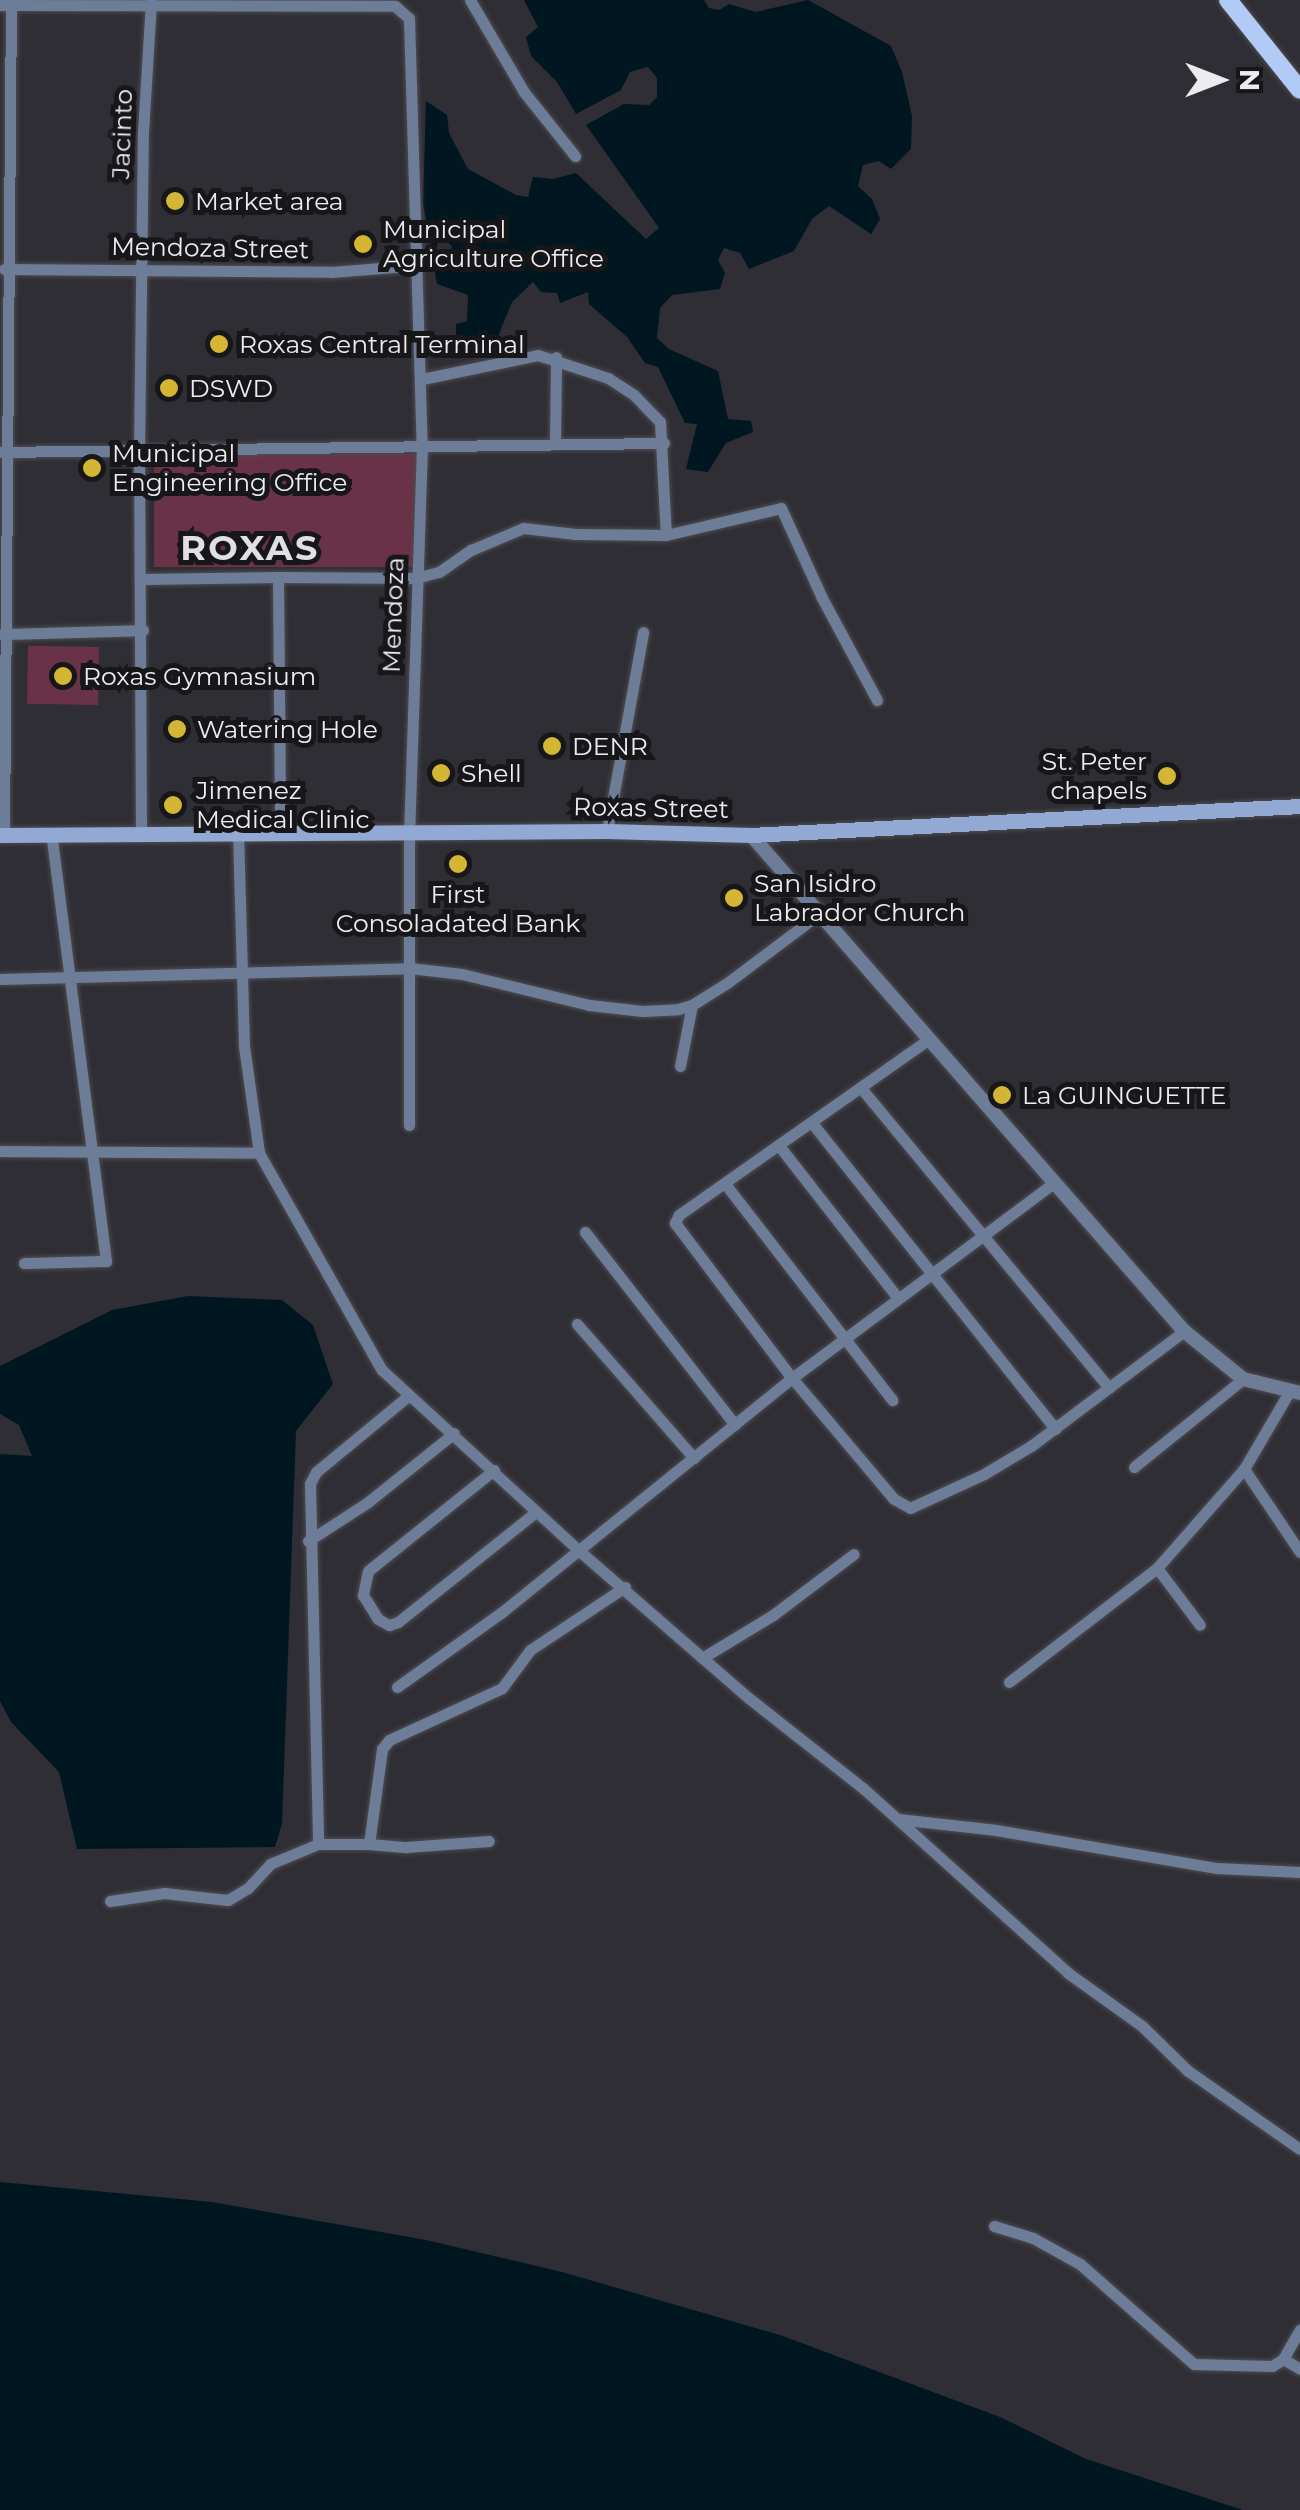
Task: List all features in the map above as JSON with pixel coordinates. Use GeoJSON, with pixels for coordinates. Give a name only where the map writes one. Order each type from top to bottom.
{"type":"FeatureCollection","features":[{"type":"Feature","properties":{"kind":"main road"},"geometry":{"type":"LineString","coordinates":[[1228,0],[1300,90]]}},
{"type":"Feature","properties":{"kind":"main road","name":"Roxas Street"},"geometry":{"type":"LineString","coordinates":[[2,835],[607,830],[751,835],[1300,806]]}},
{"type":"Feature","properties":{"kind":"street"},"geometry":{"type":"LineString","coordinates":[[470,0],[524,92],[575,156]]}},
{"type":"Feature","properties":{"kind":"street"},"geometry":{"type":"LineString","coordinates":[[2,835],[8,3],[151,2]]}},
{"type":"Feature","properties":{"kind":"street","name":"Mendoza"},"geometry":{"type":"LineString","coordinates":[[151,2],[395,6],[409,18],[422,379],[409,831],[409,1125]]}},
{"type":"Feature","properties":{"kind":"street","name":"Jacinto"},"geometry":{"type":"LineString","coordinates":[[142,832],[139,454],[143,132],[151,2]]}},
{"type":"Feature","properties":{"kind":"street","name":"Mendoza Street"},"geometry":{"type":"LineString","coordinates":[[4,269],[331,272],[419,265]]}},
{"type":"Feature","properties":{"kind":"street"},"geometry":{"type":"LineString","coordinates":[[422,379],[524,356],[556,357],[608,378],[634,395],[660,422],[666,535]]}},
{"type":"Feature","properties":{"kind":"street"},"geometry":{"type":"LineString","coordinates":[[555,444],[556,357]]}},
{"type":"Feature","properties":{"kind":"street"},"geometry":{"type":"LineString","coordinates":[[4,452],[139,454],[422,445],[664,444]]}},
{"type":"Feature","properties":{"kind":"street"},"geometry":{"type":"LineString","coordinates":[[142,579],[416,578],[439,572],[471,550],[523,528],[576,534],[666,535],[782,508],[822,598],[877,700]]}},
{"type":"Feature","properties":{"kind":"street"},"geometry":{"type":"LineString","coordinates":[[278,577],[280,831]]}},
{"type":"Feature","properties":{"kind":"street"},"geometry":{"type":"LineString","coordinates":[[4,634],[142,630]]}},
{"type":"Feature","properties":{"kind":"street"},"geometry":{"type":"LineString","coordinates":[[607,830],[643,632]]}},
{"type":"Feature","properties":{"kind":"street"},"geometry":{"type":"LineString","coordinates":[[238,832],[240,970],[260,1154],[358,1335],[382,1370],[576,1548],[897,1819],[1068,1974],[1142,2026],[1188,2071],[1300,2148]]}},
{"type":"Feature","properties":{"kind":"street"},"geometry":{"type":"LineString","coordinates":[[24,1263],[106,1261],[51,834]]}},
{"type":"Feature","properties":{"kind":"street"},"geometry":{"type":"LineString","coordinates":[[751,835],[1052,1184],[1184,1330],[1243,1379],[1294,1393],[1244,1469],[1157,1568],[1009,1682]]}},
{"type":"Feature","properties":{"kind":"street"},"geometry":{"type":"LineString","coordinates":[[0,980],[410,968],[462,974],[620,1009],[692,1005],[819,914]]}},
{"type":"Feature","properties":{"kind":"street"},"geometry":{"type":"LineString","coordinates":[[680,1066],[692,1005]]}},
{"type":"Feature","properties":{"kind":"street"},"geometry":{"type":"LineString","coordinates":[[928,1039],[679,1215],[676,1227],[792,1378],[894,1499],[910,1508],[956,1489],[1056,1428],[1184,1330]]}},
{"type":"Feature","properties":{"kind":"street"},"geometry":{"type":"LineString","coordinates":[[861,1088],[980,1237],[1110,1388]]}},
{"type":"Feature","properties":{"kind":"street"},"geometry":{"type":"LineString","coordinates":[[812,1123],[1056,1428]]}},
{"type":"Feature","properties":{"kind":"street"},"geometry":{"type":"LineString","coordinates":[[780,1146],[898,1298]]}},
{"type":"Feature","properties":{"kind":"street"},"geometry":{"type":"LineString","coordinates":[[0,1150],[260,1154]]}},
{"type":"Feature","properties":{"kind":"street"},"geometry":{"type":"LineString","coordinates":[[726,1184],[892,1400]]}},
{"type":"Feature","properties":{"kind":"street"},"geometry":{"type":"LineString","coordinates":[[397,1687],[476,1632],[792,1378],[1052,1184]]}},
{"type":"Feature","properties":{"kind":"street"},"geometry":{"type":"LineString","coordinates":[[585,1232],[734,1425]]}},
{"type":"Feature","properties":{"kind":"street"},"geometry":{"type":"LineString","coordinates":[[577,1324],[694,1458]]}},
{"type":"Feature","properties":{"kind":"street"},"geometry":{"type":"LineString","coordinates":[[1134,1468],[1243,1379]]}},
{"type":"Feature","properties":{"kind":"street"},"geometry":{"type":"LineString","coordinates":[[318,1844],[309,1492],[316,1472],[408,1396]]}},
{"type":"Feature","properties":{"kind":"street"},"geometry":{"type":"LineString","coordinates":[[308,1541],[368,1502],[454,1433]]}},
{"type":"Feature","properties":{"kind":"street"},"geometry":{"type":"LineString","coordinates":[[1244,1469],[1300,1552]]}},
{"type":"Feature","properties":{"kind":"street"},"geometry":{"type":"LineString","coordinates":[[494,1470],[368,1571],[363,1595],[378,1619],[389,1625],[398,1622],[536,1512]]}},
{"type":"Feature","properties":{"kind":"street"},"geometry":{"type":"LineString","coordinates":[[702,1658],[773,1615],[854,1554]]}},
{"type":"Feature","properties":{"kind":"street"},"geometry":{"type":"LineString","coordinates":[[1157,1568],[1200,1625]]}},
{"type":"Feature","properties":{"kind":"street"},"geometry":{"type":"LineString","coordinates":[[369,1844],[384,1745],[408,1729],[502,1688],[530,1650],[624,1588]]}},
{"type":"Feature","properties":{"kind":"street"},"geometry":{"type":"LineString","coordinates":[[897,1819],[996,1830],[1217,1868],[1300,1872]]}},
{"type":"Feature","properties":{"kind":"street"},"geometry":{"type":"LineString","coordinates":[[110,1901],[164,1893],[228,1900],[248,1888],[270,1864],[295,1850],[318,1844],[406,1847],[489,1841]]}},
{"type":"Feature","properties":{"kind":"street"},"geometry":{"type":"LineString","coordinates":[[994,2226],[1034,2238],[1080,2264],[1194,2364],[1264,2368],[1283,2359],[1300,2330]]}},
{"type":"Feature","properties":{"kind":"street"},"geometry":{"type":"LineString","coordinates":[[1283,2359],[1300,2369]]}},
{"type":"Feature","properties":{"kind":"shaded area"},"geometry":{"type":"Polygon","coordinates":[[[154,454],[418,454],[418,567],[154,567],[154,454]]]}},
{"type":"Feature","properties":{"kind":"shaded area","name":"Roxas Gymnasium"},"geometry":{"type":"Polygon","coordinates":[[[28,646],[99,647],[98,705],[27,704],[28,646]]]}},
{"type":"Feature","properties":{"kind":"water"},"geometry":{"type":"Polygon","coordinates":[[[524,0],[704,0],[709,8],[719,10],[729,4],[756,12],[808,0],[891,46],[902,72],[912,116],[911,149],[891,169],[879,161],[863,165],[858,186],[872,199],[880,219],[871,234],[829,206],[812,219],[794,251],[749,269],[740,253],[724,248],[718,260],[725,273],[720,289],[672,295],[660,308],[657,338],[669,349],[718,371],[728,419],[751,421],[753,432],[726,443],[708,472],[686,469],[697,424],[685,423],[658,367],[645,363],[627,337],[589,304],[588,292],[560,303],[557,293],[541,292],[533,282],[512,302],[494,346],[456,345],[456,324],[467,321],[468,295],[437,284],[433,260],[450,254],[452,246],[445,240],[438,243],[433,255],[423,205],[426,101],[447,115],[449,133],[468,169],[516,195],[528,197],[533,177],[553,179],[576,173],[646,239],[659,228],[586,125],[624,104],[649,105],[657,97],[657,78],[648,67],[630,72],[621,90],[576,114],[557,82],[531,56],[526,37],[538,27],[524,0]]]}},
{"type":"Feature","properties":{"kind":"water"},"geometry":{"type":"Polygon","coordinates":[[[188,1296],[282,1300],[313,1325],[333,1384],[296,1431],[282,1824],[275,1847],[77,1849],[59,1772],[11,1722],[0,1701],[0,1454],[32,1456],[19,1425],[0,1414],[0,1366],[112,1310],[188,1296]]]}},
{"type":"Feature","properties":{"kind":"water"},"geometry":{"type":"Polygon","coordinates":[[[0,2182],[212,2202],[426,2240],[562,2272],[780,2335],[1000,2417],[1086,2459],[1243,2510],[0,2510],[0,2182]]]}},
{"type":"Feature","properties":{"kind":"place","name":"Market area"},"geometry":{"type":"Point","coordinates":[175,201]}},
{"type":"Feature","properties":{"kind":"place","name":"Municipal Agriculture Office"},"geometry":{"type":"Point","coordinates":[363,244]}},
{"type":"Feature","properties":{"kind":"place","name":"Roxas Central Terminal"},"geometry":{"type":"Point","coordinates":[219,344]}},
{"type":"Feature","properties":{"kind":"place","name":"DSWD"},"geometry":{"type":"Point","coordinates":[169,388]}},
{"type":"Feature","properties":{"kind":"place","name":"Municipal Engineering Office"},"geometry":{"type":"Point","coordinates":[92,468]}},
{"type":"Feature","properties":{"kind":"place","name":"Roxas Gymnasium"},"geometry":{"type":"Point","coordinates":[63,676]}},
{"type":"Feature","properties":{"kind":"place","name":"Watering Hole"},"geometry":{"type":"Point","coordinates":[177,729]}},
{"type":"Feature","properties":{"kind":"place","name":"DENR"},"geometry":{"type":"Point","coordinates":[552,746]}},
{"type":"Feature","properties":{"kind":"place","name":"Shell"},"geometry":{"type":"Point","coordinates":[441,773]}},
{"type":"Feature","properties":{"kind":"place","name":"St. Peter chapels"},"geometry":{"type":"Point","coordinates":[1167,776]}},
{"type":"Feature","properties":{"kind":"place","name":"Jimenez Medical Clinic"},"geometry":{"type":"Point","coordinates":[173,805]}},
{"type":"Feature","properties":{"kind":"place","name":"First Consoladated Bank"},"geometry":{"type":"Point","coordinates":[458,864]}},
{"type":"Feature","properties":{"kind":"place","name":"San Isidro Labrador Church"},"geometry":{"type":"Point","coordinates":[734,898]}},
{"type":"Feature","properties":{"kind":"place","name":"La GUINGUETTE"},"geometry":{"type":"Point","coordinates":[1002,1095]}},
{"type":"Feature","properties":{"kind":"district","name":"ROXAS"},"geometry":{"type":"Point","coordinates":[250,548]}}]}
